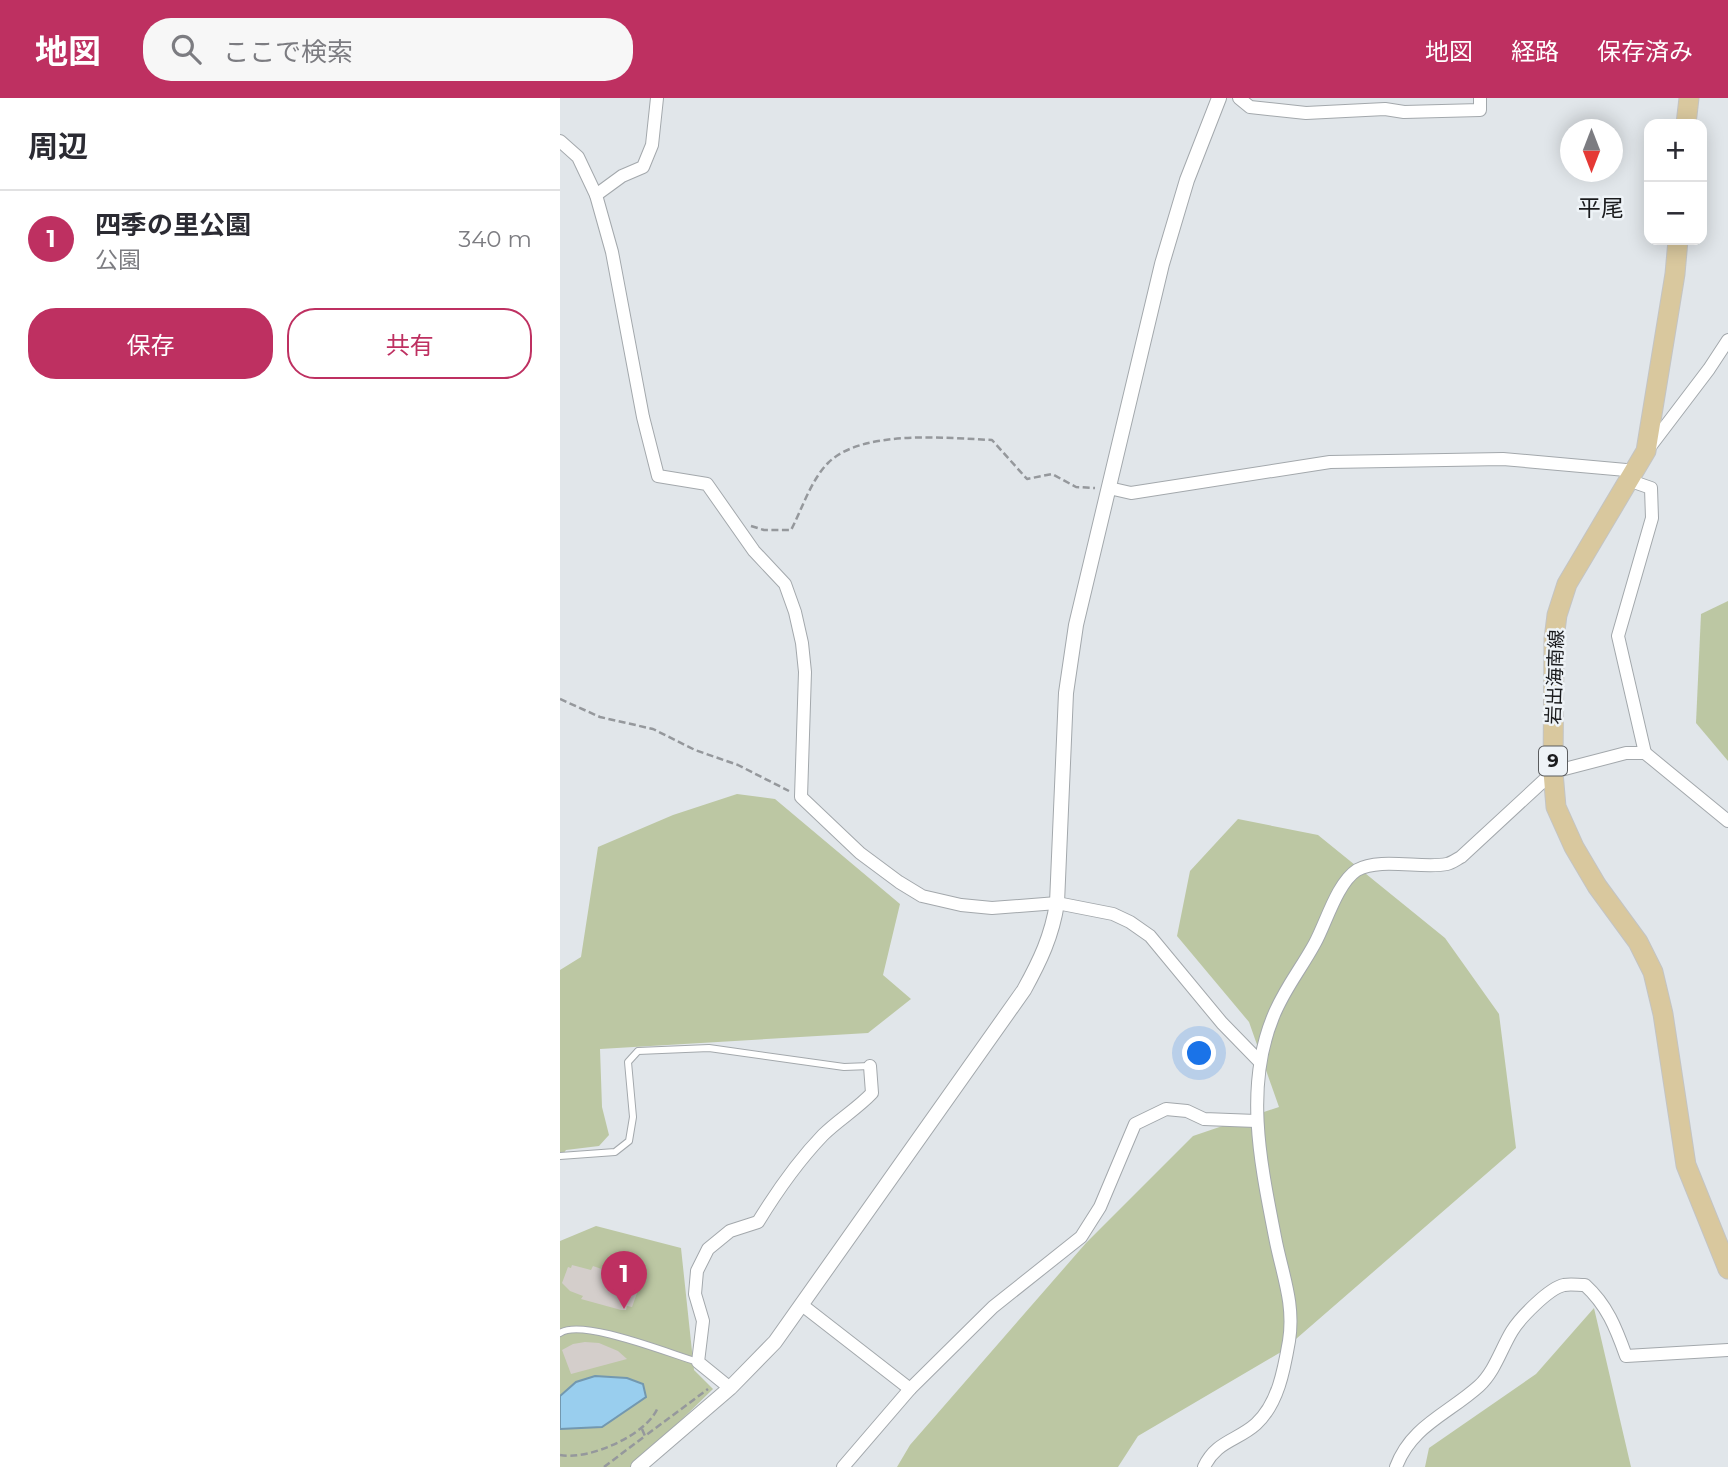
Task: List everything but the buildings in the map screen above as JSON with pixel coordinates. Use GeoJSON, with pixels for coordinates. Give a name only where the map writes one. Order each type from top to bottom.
{"type":"FeatureCollection","features":[{"type":"Feature","properties":{"kind":"main road"},"geometry":{"type":"LineString","coordinates":[[1687,119],[1689,98]]}},
{"type":"Feature","properties":{"kind":"main road","name":"岩出海南線"},"geometry":{"type":"LineString","coordinates":[[1678,245],[1646,451],[1567,584],[1557,615],[1553,772],[1556,807],[1574,847],[1597,886],[1638,942],[1653,972],[1663,1014],[1686,1165],[1728,1269]]}},
{"type":"Feature","properties":{"kind":"street"},"geometry":{"type":"LineString","coordinates":[[596,195],[622,177],[643,167],[652,145],[657,98]]}},
{"type":"Feature","properties":{"kind":"street"},"geometry":{"type":"LineString","coordinates":[[638,1467],[775,1342],[1024,990],[1041,960],[1053,929],[1057,903],[1066,693],[1076,625],[1162,264],[1187,180],[1219,98]]}},
{"type":"Feature","properties":{"kind":"street"},"geometry":{"type":"LineString","coordinates":[[1239,98],[1250,107],[1306,113],[1385,109],[1404,112],[1480,110],[1480,98]]}},
{"type":"Feature","properties":{"kind":"street"},"geometry":{"type":"LineString","coordinates":[[560,141],[578,157],[596,195],[612,252],[643,418],[658,476],[707,484],[754,551],[785,584],[802,643],[805,673],[801,797],[860,853],[899,883],[922,896],[961,905],[992,908],[1057,903],[1114,914],[1150,936],[1222,1023],[1260,1062]]}},
{"type":"Feature","properties":{"kind":"street"},"geometry":{"type":"LineString","coordinates":[[1646,451],[1728,340]]}},
{"type":"Feature","properties":{"kind":"street"},"geometry":{"type":"LineString","coordinates":[[1109,488],[1131,493],[1330,462],[1489,459],[1626,470],[1628,480],[1651,488],[1652,519],[1618,636],[1645,753],[1728,821]]}},
{"type":"Feature","properties":{"kind":"street"},"geometry":{"type":"LineString","coordinates":[[1205,1467],[1210,1454],[1256,1424],[1269,1408],[1280,1383],[1289,1340],[1290,1299],[1264,1181],[1256,1121],[1260,1062],[1272,1019],[1288,984],[1314,945],[1343,885],[1358,870],[1379,865],[1449,864],[1461,857],[1553,772],[1626,753],[1645,753]]}},
{"type":"Feature","properties":{"kind":"street"},"geometry":{"type":"LineString","coordinates":[[727,1386],[698,1362],[703,1321],[695,1294],[697,1270],[708,1249],[730,1231],[758,1222],[787,1175],[824,1134],[872,1093],[870,1066]]}},
{"type":"Feature","properties":{"kind":"street"},"geometry":{"type":"LineString","coordinates":[[843,1467],[910,1389],[993,1307],[1081,1237],[1100,1207],[1135,1124],[1166,1109],[1187,1111],[1204,1119],[1256,1121]]}},
{"type":"Feature","properties":{"kind":"street"},"geometry":{"type":"LineString","coordinates":[[1396,1467],[1403,1449],[1418,1433],[1481,1384],[1498,1360],[1513,1330],[1534,1306],[1561,1286],[1585,1284],[1596,1295],[1610,1314],[1626,1356],[1728,1350]]}},
{"type":"Feature","properties":{"kind":"street"},"geometry":{"type":"LineString","coordinates":[[802,1305],[910,1389]]}},
{"type":"Feature","properties":{"kind":"lane"},"geometry":{"type":"LineString","coordinates":[[560,1156],[615,1152],[629,1141],[632,1117],[628,1062],[638,1051],[709,1048],[844,1067],[870,1066]]}},
{"type":"Feature","properties":{"kind":"lane"},"geometry":{"type":"LineString","coordinates":[[560,1333],[568,1328],[599,1331],[698,1362]]}},
{"type":"Feature","properties":{"kind":"path"},"geometry":{"type":"LineString","coordinates":[[730,517],[764,530],[791,530],[816,478],[829,462],[846,451],[878,442],[914,437],[992,440],[1027,479],[1052,474],[1076,487],[1109,488]]}},
{"type":"Feature","properties":{"kind":"path"},"geometry":{"type":"LineString","coordinates":[[560,699],[600,717],[653,729],[695,750],[738,765],[801,797]]}},
{"type":"Feature","properties":{"kind":"path"},"geometry":{"type":"LineString","coordinates":[[604,1467],[705,1391],[727,1386]]}},
{"type":"Feature","properties":{"kind":"path"},"geometry":{"type":"LineString","coordinates":[[560,1455],[585,1456],[642,1429],[658,1407]]}},
{"type":"Feature","properties":{"kind":"path"},"geometry":{"type":"LineString","coordinates":[[642,1429],[645,1436]]}},
{"type":"Feature","properties":{"kind":"green space"},"geometry":{"type":"Polygon","coordinates":[[[1728,601],[1728,761],[1696,723],[1701,614],[1728,601]]]}},
{"type":"Feature","properties":{"kind":"green space"},"geometry":{"type":"Polygon","coordinates":[[[737,794],[775,799],[900,904],[883,975],[911,999],[868,1033],[600,1049],[602,1107],[609,1135],[599,1146],[566,1150],[560,1158],[560,970],[581,957],[598,847],[673,815],[737,794]]]}},
{"type":"Feature","properties":{"kind":"green space"},"geometry":{"type":"Polygon","coordinates":[[[1238,819],[1318,835],[1445,938],[1499,1014],[1516,1148],[1281,1352],[1138,1436],[1118,1467],[897,1467],[910,1445],[1086,1243],[1193,1136],[1279,1107],[1249,1022],[1177,936],[1190,871],[1238,819]]]}},
{"type":"Feature","properties":{"kind":"green space"},"geometry":{"type":"Polygon","coordinates":[[[596,1226],[681,1248],[694,1370],[713,1389],[633,1467],[560,1467],[560,1241],[596,1226]]]}},
{"type":"Feature","properties":{"kind":"green space"},"geometry":{"type":"Polygon","coordinates":[[[1594,1308],[1631,1467],[1425,1467],[1429,1448],[1536,1374],[1594,1308]]]}},
{"type":"Feature","properties":{"kind":"water"},"geometry":{"type":"Polygon","coordinates":[[[595,1376],[627,1378],[643,1384],[646,1397],[602,1427],[560,1429],[560,1396],[576,1382],[595,1376]]]}},
{"type":"Feature","properties":{"kind":"place","name":"四季の里公園"},"geometry":{"type":"Point","coordinates":[624,1309]}},
{"type":"Feature","properties":{"kind":"district","name":"平尾"},"geometry":{"type":"Point","coordinates":[1601,208]}}]}
